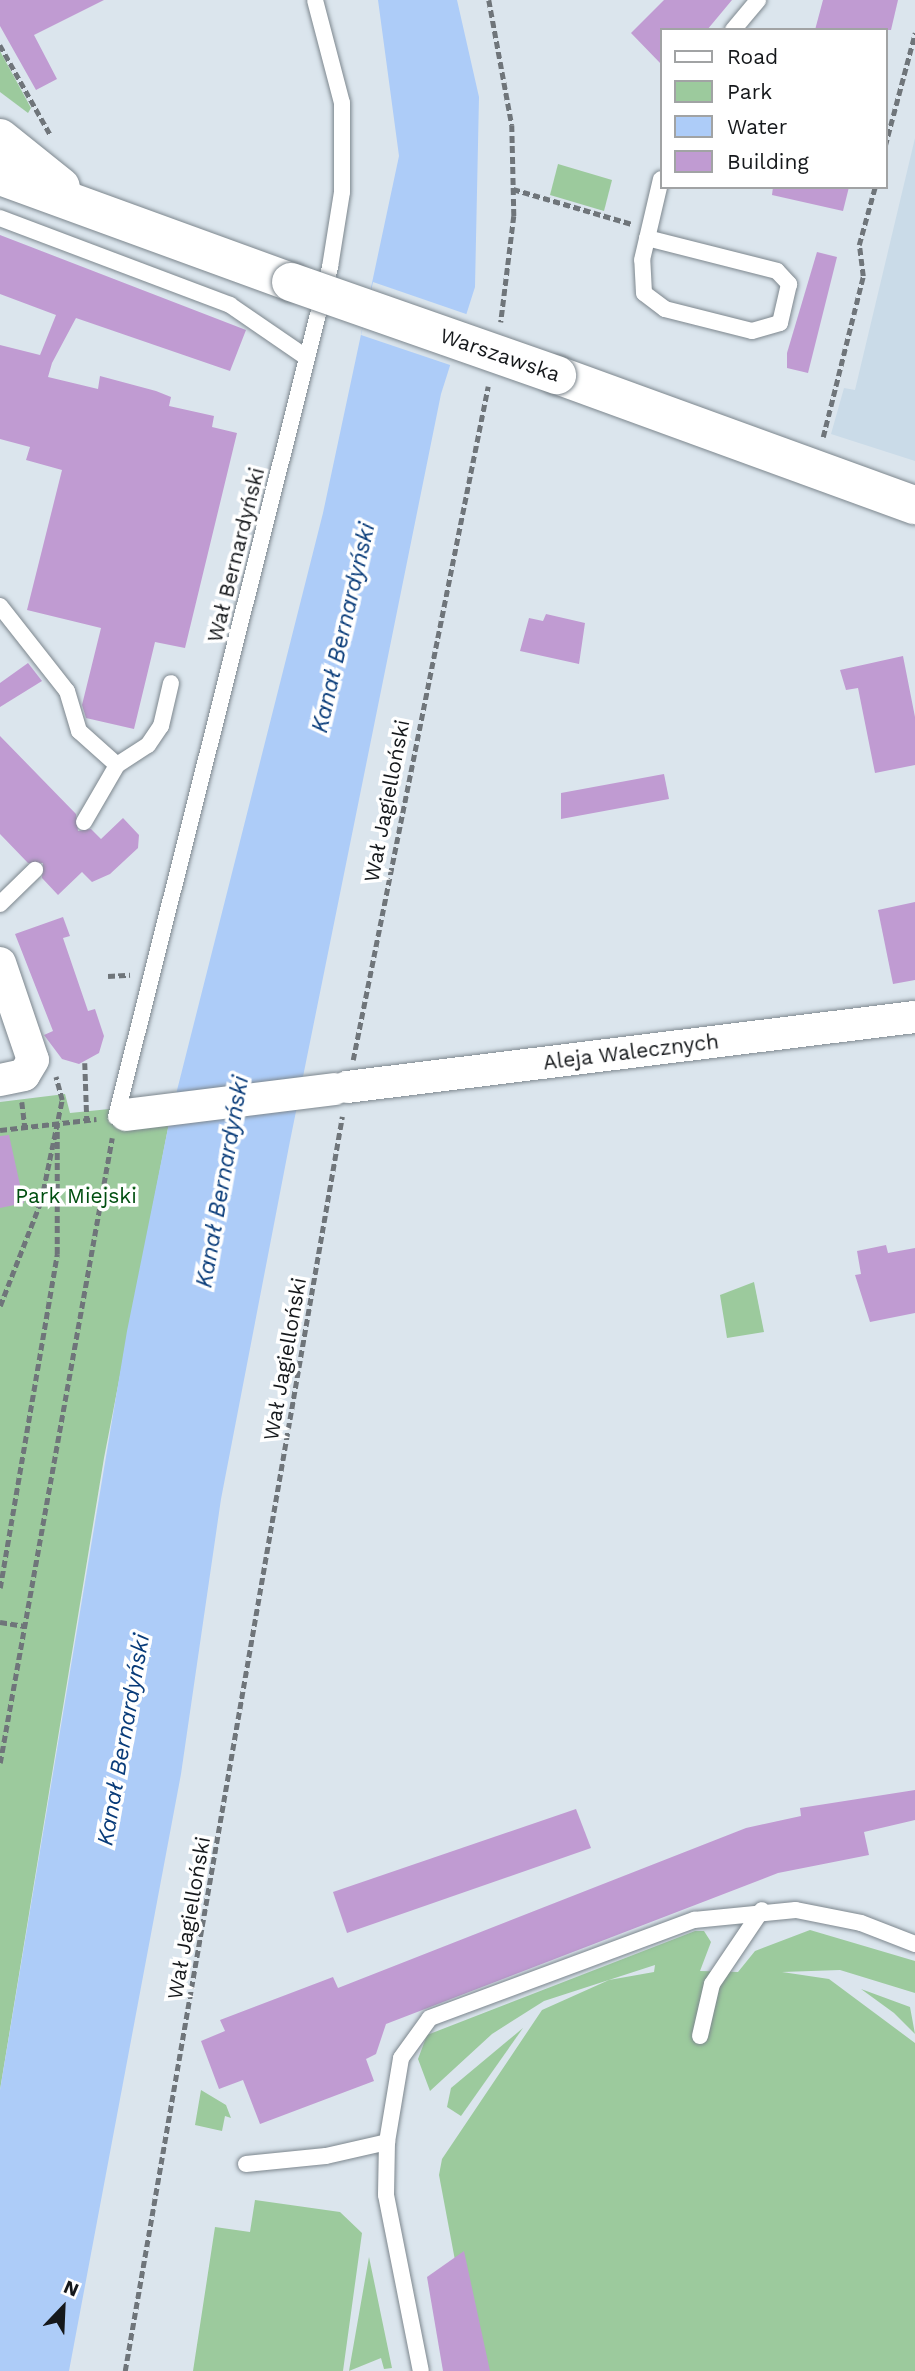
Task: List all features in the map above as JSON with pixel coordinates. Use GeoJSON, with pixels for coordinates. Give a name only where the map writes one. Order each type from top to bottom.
{"type":"FeatureCollection","features":[{"type":"Feature","properties":{"kind":"street","name":"Warszawska"},"geometry":{"type":"LineString","coordinates":[[0,138],[85,206]]}},
{"type":"Feature","properties":{"kind":"street","name":"Warszawska"},"geometry":{"type":"LineString","coordinates":[[0,176],[291,282],[557,374],[911,506]]}},
{"type":"Feature","properties":{"kind":"street"},"geometry":{"type":"LineString","coordinates":[[0,963],[33,1060],[24,1075],[0,1080]]}},
{"type":"Feature","properties":{"kind":"street","name":"Aleja Walecznych"},"geometry":{"type":"LineString","coordinates":[[121,1116],[915,1017]]}},
{"type":"Feature","properties":{"kind":"lane","name":"Wał Bernardyński"},"geometry":{"type":"LineString","coordinates":[[121,1116],[307,358],[342,192],[342,103],[315,0]]}},
{"type":"Feature","properties":{"kind":"lane"},"geometry":{"type":"LineString","coordinates":[[735,28],[758,0]]}},
{"type":"Feature","properties":{"kind":"lane"},"geometry":{"type":"LineString","coordinates":[[648,234],[777,271],[789,284],[779,323],[764,333],[653,304],[640,279],[648,234],[660,183]]}},
{"type":"Feature","properties":{"kind":"lane"},"geometry":{"type":"LineString","coordinates":[[0,218],[230,305],[307,358]]}},
{"type":"Feature","properties":{"kind":"lane"},"geometry":{"type":"LineString","coordinates":[[0,606],[66,691],[79,731],[117,765]]}},
{"type":"Feature","properties":{"kind":"lane"},"geometry":{"type":"LineString","coordinates":[[84,822],[117,765],[148,745],[161,726],[171,683]]}},
{"type":"Feature","properties":{"kind":"lane"},"geometry":{"type":"LineString","coordinates":[[0,904],[35,870]]}},
{"type":"Feature","properties":{"kind":"lane"},"geometry":{"type":"LineString","coordinates":[[421,2371],[386,2195],[387,2142],[401,2058],[430,2018],[694,1920],[762,1910],[822,1914],[915,1944]]}},
{"type":"Feature","properties":{"kind":"lane"},"geometry":{"type":"LineString","coordinates":[[700,2036],[712,1984],[762,1910]]}},
{"type":"Feature","properties":{"kind":"lane"},"geometry":{"type":"LineString","coordinates":[[246,2164],[326,2156],[387,2142]]}},
{"type":"Feature","properties":{"kind":"path"},"geometry":{"type":"LineString","coordinates":[[489,0],[512,125],[513,189],[500,331]]}},
{"type":"Feature","properties":{"kind":"path"},"geometry":{"type":"LineString","coordinates":[[887,129],[915,33]]}},
{"type":"Feature","properties":{"kind":"path"},"geometry":{"type":"LineString","coordinates":[[0,45],[58,149]]}},
{"type":"Feature","properties":{"kind":"path"},"geometry":{"type":"LineString","coordinates":[[513,189],[648,234]]}},
{"type":"Feature","properties":{"kind":"path"},"geometry":{"type":"LineString","coordinates":[[823,438],[863,276],[859,245],[873,189]]}},
{"type":"Feature","properties":{"kind":"path","name":"Wał Jagielloński"},"geometry":{"type":"LineString","coordinates":[[125,2371],[341,1088],[491,370]]}},
{"type":"Feature","properties":{"kind":"path"},"geometry":{"type":"LineString","coordinates":[[108,976],[125,975]]}},
{"type":"Feature","properties":{"kind":"path"},"geometry":{"type":"LineString","coordinates":[[85,1063],[86,1120]]}},
{"type":"Feature","properties":{"kind":"path"},"geometry":{"type":"LineString","coordinates":[[0,1763],[121,1116]]}},
{"type":"Feature","properties":{"kind":"path"},"geometry":{"type":"LineString","coordinates":[[0,1130],[94,1119]]}},
{"type":"Feature","properties":{"kind":"path"},"geometry":{"type":"LineString","coordinates":[[0,1306],[31,1236],[57,1124]]}},
{"type":"Feature","properties":{"kind":"path"},"geometry":{"type":"LineString","coordinates":[[0,1588],[58,1254],[57,1124]]}},
{"type":"Feature","properties":{"kind":"path"},"geometry":{"type":"LineString","coordinates":[[0,1622],[25,1626]]}},
{"type":"Feature","properties":{"kind":"shaded area"},"geometry":{"type":"Polygon","coordinates":[[[915,138],[915,461],[831,434],[844,388],[855,390],[915,138]]]}},
{"type":"Feature","properties":{"kind":"green space"},"geometry":{"type":"Polygon","coordinates":[[[0,51],[31,108],[28,113],[0,92],[0,51]]]}},
{"type":"Feature","properties":{"kind":"green space"},"geometry":{"type":"Polygon","coordinates":[[[558,164],[612,180],[604,211],[550,195],[558,164]]]}},
{"type":"Feature","properties":{"kind":"green space","name":"Park Miejski"},"geometry":{"type":"Polygon","coordinates":[[[65,1094],[70,1113],[129,1107],[170,1118],[104,1458],[0,2090],[0,1102],[65,1094]]]}},
{"type":"Feature","properties":{"kind":"green space"},"geometry":{"type":"Polygon","coordinates":[[[754,1282],[764,1332],[727,1338],[720,1295],[754,1282]]]}},
{"type":"Feature","properties":{"kind":"green space"},"geometry":{"type":"Polygon","coordinates":[[[810,1930],[915,1961],[915,1993],[840,1970],[782,1972],[829,1979],[915,2043],[915,2371],[452,2371],[457,2271],[439,2175],[442,2159],[542,2010],[609,1980],[654,1972],[655,1965],[544,2001],[492,2034],[430,2091],[418,2059],[427,2035],[695,1931],[704,1931],[711,1942],[700,1971],[738,1972],[755,1951],[810,1930]]]}},
{"type":"Feature","properties":{"kind":"green space"},"geometry":{"type":"Polygon","coordinates":[[[861,1989],[910,2007],[915,2034],[894,2013],[861,1989]]]}},
{"type":"Feature","properties":{"kind":"green space"},"geometry":{"type":"Polygon","coordinates":[[[523,2028],[461,2116],[447,2107],[451,2088],[523,2028]]]}},
{"type":"Feature","properties":{"kind":"green space"},"geometry":{"type":"Polygon","coordinates":[[[201,2090],[226,2105],[231,2118],[225,2116],[222,2131],[195,2125],[201,2090]]]}},
{"type":"Feature","properties":{"kind":"green space"},"geometry":{"type":"Polygon","coordinates":[[[255,2200],[340,2212],[362,2233],[343,2371],[193,2371],[215,2227],[250,2232],[255,2200]]]}},
{"type":"Feature","properties":{"kind":"green space"},"geometry":{"type":"Polygon","coordinates":[[[369,2257],[392,2368],[384,2369],[381,2358],[349,2371],[369,2257]]]}},
{"type":"Feature","properties":{"kind":"water","name":"Kanał Bernardyński"},"geometry":{"type":"Polygon","coordinates":[[[378,0],[457,0],[479,97],[475,287],[441,394],[290,1141],[221,1499],[181,1774],[69,2371],[0,2371],[0,2090],[127,1331],[170,1118],[323,513],[399,156],[378,0]]]}},
{"type":"Feature","properties":{"kind":"pier"},"geometry":{"type":"Polygon","coordinates":[[[373,282],[469,315],[453,366],[361,335],[373,282]]]}},
{"type":"Feature","properties":{"kind":"building"},"geometry":{"type":"Polygon","coordinates":[[[0,0],[104,0],[34,35],[57,79],[36,90],[0,26],[0,0]]]}},
{"type":"Feature","properties":{"kind":"building"},"geometry":{"type":"Polygon","coordinates":[[[664,0],[732,0],[709,28],[660,28],[660,63],[631,33],[664,0]]]}},
{"type":"Feature","properties":{"kind":"building"},"geometry":{"type":"Polygon","coordinates":[[[823,0],[898,0],[891,30],[816,28],[823,0]]]}},
{"type":"Feature","properties":{"kind":"building"},"geometry":{"type":"Polygon","coordinates":[[[773,189],[848,189],[843,211],[772,195],[773,189]]]}},
{"type":"Feature","properties":{"kind":"building"},"geometry":{"type":"Polygon","coordinates":[[[0,235],[246,330],[230,371],[76,318],[52,363],[48,377],[98,389],[100,376],[156,391],[171,397],[169,406],[214,416],[212,427],[237,433],[185,648],[155,642],[134,729],[86,718],[82,705],[101,628],[27,610],[62,470],[26,460],[30,447],[0,439],[0,345],[40,355],[56,315],[0,294],[0,235]]]}},
{"type":"Feature","properties":{"kind":"building"},"geometry":{"type":"Polygon","coordinates":[[[817,252],[837,257],[808,373],[787,368],[787,353],[817,252]]]}},
{"type":"Feature","properties":{"kind":"building"},"geometry":{"type":"Polygon","coordinates":[[[546,614],[585,623],[579,664],[520,651],[529,618],[543,621],[546,614]]]}},
{"type":"Feature","properties":{"kind":"building"},"geometry":{"type":"Polygon","coordinates":[[[903,656],[915,717],[915,765],[875,773],[858,688],[846,690],[840,670],[903,656]]]}},
{"type":"Feature","properties":{"kind":"building"},"geometry":{"type":"Polygon","coordinates":[[[28,663],[42,681],[0,707],[0,683],[28,663]]]}},
{"type":"Feature","properties":{"kind":"building"},"geometry":{"type":"Polygon","coordinates":[[[0,736],[76,814],[78,831],[91,829],[101,839],[123,818],[139,835],[138,848],[110,874],[92,882],[82,872],[58,895],[42,878],[43,863],[28,863],[0,834],[0,736]]]}},
{"type":"Feature","properties":{"kind":"building"},"geometry":{"type":"Polygon","coordinates":[[[664,774],[669,799],[561,819],[561,793],[664,774]]]}},
{"type":"Feature","properties":{"kind":"building"},"geometry":{"type":"Polygon","coordinates":[[[915,902],[915,980],[893,984],[878,910],[915,902]]]}},
{"type":"Feature","properties":{"kind":"building"},"geometry":{"type":"Polygon","coordinates":[[[63,917],[70,936],[63,938],[88,1011],[95,1009],[104,1036],[99,1053],[79,1064],[62,1059],[44,1035],[53,1031],[15,934],[63,917]]]}},
{"type":"Feature","properties":{"kind":"building"},"geometry":{"type":"Polygon","coordinates":[[[9,1135],[24,1203],[0,1208],[0,1136],[9,1135]]]}},
{"type":"Feature","properties":{"kind":"building"},"geometry":{"type":"Polygon","coordinates":[[[886,1245],[888,1253],[915,1248],[915,1313],[870,1322],[855,1275],[861,1274],[857,1251],[886,1245]]]}},
{"type":"Feature","properties":{"kind":"building"},"geometry":{"type":"Polygon","coordinates":[[[915,1790],[915,1820],[864,1832],[869,1855],[778,1873],[386,2024],[376,2054],[366,2059],[374,2081],[260,2124],[243,2080],[219,2089],[201,2041],[225,2031],[220,2020],[333,1977],[338,1988],[746,1828],[801,1816],[800,1808],[915,1790]]]}},
{"type":"Feature","properties":{"kind":"building"},"geometry":{"type":"Polygon","coordinates":[[[576,1809],[591,1848],[347,1933],[333,1892],[576,1809]]]}},
{"type":"Feature","properties":{"kind":"building"},"geometry":{"type":"Polygon","coordinates":[[[464,2251],[490,2371],[443,2371],[427,2277],[464,2251]]]}}]}
